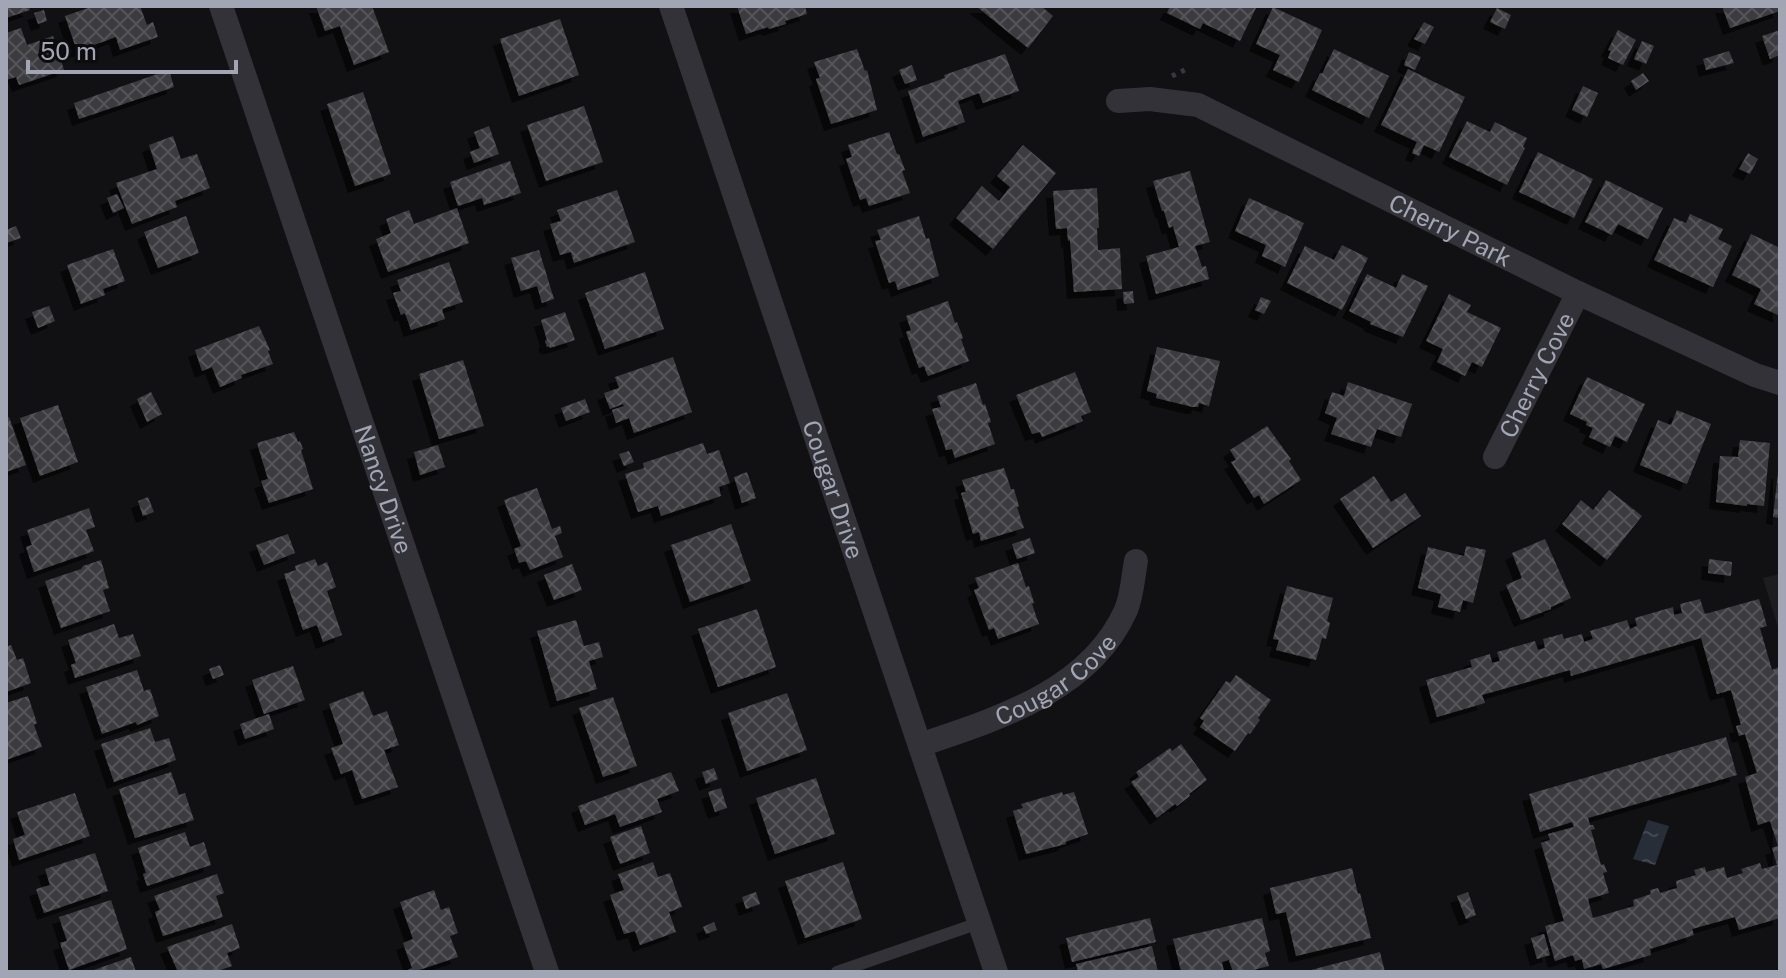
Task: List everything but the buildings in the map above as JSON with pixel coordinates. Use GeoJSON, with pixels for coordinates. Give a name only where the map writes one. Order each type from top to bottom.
{"type":"FeatureCollection","features":[{"type":"Feature","properties":{"kind":"street","name":"Nancy Drive"},"geometry":{"type":"LineString","coordinates":[[221,6],[547,972]]}},
{"type":"Feature","properties":{"kind":"street","name":"Cougar Drive"},"geometry":{"type":"LineString","coordinates":[[671,6],[996,972]]}},
{"type":"Feature","properties":{"kind":"street","name":"Cherry Park"},"geometry":{"type":"LineString","coordinates":[[1118,101],[1150,99],[1198,105],[1578,293],[1755,375],[1780,383]]}},
{"type":"Feature","properties":{"kind":"street","name":"Cherry Cove"},"geometry":{"type":"LineString","coordinates":[[1495,457],[1578,293]]}},
{"type":"Feature","properties":{"kind":"street","name":"Cougar Cove"},"geometry":{"type":"LineString","coordinates":[[920,745],[1026,706],[1090,663],[1117,627],[1128,606],[1136,561]]}},
{"type":"Feature","properties":{"kind":"lane"},"geometry":{"type":"LineString","coordinates":[[837,972],[979,923]]}},
{"type":"Feature","properties":{"kind":"shaded area"},"geometry":{"type":"Polygon","coordinates":[[[1780,574],[1780,634],[1763,578],[1780,574]]]}},
{"type":"Feature","properties":{"kind":"water"},"geometry":{"type":"Polygon","coordinates":[[[1648,820],[1669,826],[1655,865],[1633,859],[1648,820]]]}}]}
